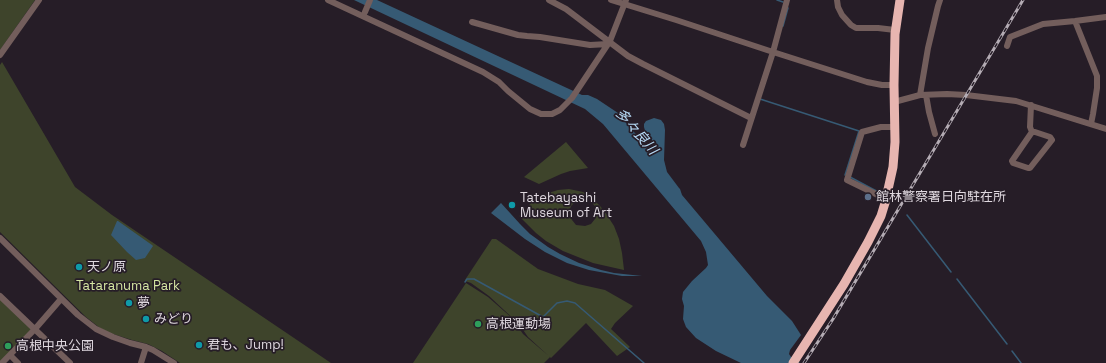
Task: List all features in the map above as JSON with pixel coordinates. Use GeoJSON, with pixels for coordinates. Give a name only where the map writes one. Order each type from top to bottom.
{"type":"FeatureCollection","features":[{"type":"Feature","properties":{"kind":"highway"},"geometry":{"type":"LineString","coordinates":[[795,361],[870,240],[881,216],[886,200],[893,167],[895,127],[895,30],[900,0]]}},
{"type":"Feature","properties":{"kind":"street"},"geometry":{"type":"LineString","coordinates":[[0,55],[39,0]]}},
{"type":"Feature","properties":{"kind":"street"},"geometry":{"type":"LineString","coordinates":[[328,0],[483,72],[499,82],[530,109],[541,114],[552,114],[560,110],[572,98],[609,43],[625,2]]}},
{"type":"Feature","properties":{"kind":"street"},"geometry":{"type":"LineString","coordinates":[[365,12],[370,0]]}},
{"type":"Feature","properties":{"kind":"street"},"geometry":{"type":"LineString","coordinates":[[549,0],[566,9],[628,56],[752,118]]}},
{"type":"Feature","properties":{"kind":"street"},"geometry":{"type":"LineString","coordinates":[[611,0],[625,2],[772,52],[873,84],[894,85]]}},
{"type":"Feature","properties":{"kind":"street"},"geometry":{"type":"LineString","coordinates":[[743,145],[788,0]]}},
{"type":"Feature","properties":{"kind":"street"},"geometry":{"type":"LineString","coordinates":[[836,0],[842,15],[851,25],[856,28],[895,30]]}},
{"type":"Feature","properties":{"kind":"street"},"geometry":{"type":"LineString","coordinates":[[936,134],[923,95],[930,40],[940,0]]}},
{"type":"Feature","properties":{"kind":"street"},"geometry":{"type":"LineString","coordinates":[[1007,46],[1010,37],[1044,24],[1106,17]]}},
{"type":"Feature","properties":{"kind":"street"},"geometry":{"type":"LineString","coordinates":[[1075,21],[1097,76],[1097,88],[1091,124]]}},
{"type":"Feature","properties":{"kind":"street"},"geometry":{"type":"LineString","coordinates":[[472,22],[527,36],[590,45],[609,43]]}},
{"type":"Feature","properties":{"kind":"street"},"geometry":{"type":"LineString","coordinates":[[894,102],[923,95],[966,95],[1016,101],[1106,129]]}},
{"type":"Feature","properties":{"kind":"street"},"geometry":{"type":"LineString","coordinates":[[1031,105],[1030,127],[1032,132]]}},
{"type":"Feature","properties":{"kind":"street"},"geometry":{"type":"LineString","coordinates":[[886,200],[847,180],[862,132],[881,127],[895,127]]}},
{"type":"Feature","properties":{"kind":"street"},"geometry":{"type":"LineString","coordinates":[[1032,132],[1050,137],[1052,140],[1030,168],[1013,163],[1012,161],[1032,132]]}},
{"type":"Feature","properties":{"kind":"street"},"geometry":{"type":"LineString","coordinates":[[2,242],[83,320],[96,329],[113,337],[130,343],[146,346],[174,363]]}},
{"type":"Feature","properties":{"kind":"street"},"geometry":{"type":"LineString","coordinates":[[0,296],[70,363]]}},
{"type":"Feature","properties":{"kind":"street"},"geometry":{"type":"LineString","coordinates":[[2,363],[35,329],[61,298]]}},
{"type":"Feature","properties":{"kind":"street"},"geometry":{"type":"LineString","coordinates":[[141,363],[146,346]]}},
{"type":"Feature","properties":{"kind":"street"},"geometry":{"type":"LineString","coordinates":[[10,355],[18,363]]}},
{"type":"Feature","properties":{"kind":"green space"},"geometry":{"type":"Polygon","coordinates":[[[0,0],[35,0],[0,50],[0,0]]]}},
{"type":"Feature","properties":{"kind":"green space","name":"Tataranuma Park"},"geometry":{"type":"Polygon","coordinates":[[[2,62],[75,187],[112,215],[331,363],[180,363],[148,344],[110,333],[100,328],[86,317],[0,232],[0,65],[2,62]]]}},
{"type":"Feature","properties":{"kind":"green space"},"geometry":{"type":"Polygon","coordinates":[[[566,142],[588,168],[570,171],[539,184],[524,177],[566,142]]]}},
{"type":"Feature","properties":{"kind":"green space"},"geometry":{"type":"Polygon","coordinates":[[[569,189],[583,192],[590,196],[588,199],[578,199],[571,206],[569,212],[570,217],[576,225],[585,226],[591,224],[595,219],[597,210],[590,201],[591,197],[605,212],[614,226],[619,239],[624,270],[593,263],[563,251],[546,241],[519,216],[534,200],[542,195],[558,190],[569,189]]]}},
{"type":"Feature","properties":{"kind":"green space"},"geometry":{"type":"Polygon","coordinates":[[[492,239],[496,239],[538,269],[578,284],[605,290],[633,306],[615,323],[611,329],[630,347],[617,356],[586,323],[551,358],[528,337],[519,324],[489,296],[471,283],[465,281],[492,239]]]}},
{"type":"Feature","properties":{"kind":"green space","name":"高根運動場"},"geometry":{"type":"Polygon","coordinates":[[[466,283],[488,297],[512,318],[523,334],[550,357],[544,363],[413,363],[466,283]]]}},
{"type":"Feature","properties":{"kind":"green space","name":"高根中央公園"},"geometry":{"type":"Polygon","coordinates":[[[0,299],[31,327],[31,330],[0,362],[0,299]]]}},
{"type":"Feature","properties":{"kind":"water"},"geometry":{"type":"Polygon","coordinates":[[[354,0],[377,0],[582,95],[588,95],[597,99],[618,113],[618,115],[646,146],[651,145],[652,140],[646,134],[644,124],[646,121],[654,118],[661,120],[664,124],[665,130],[664,160],[667,172],[680,189],[682,195],[767,296],[792,321],[801,335],[790,350],[789,354],[800,363],[741,363],[716,351],[696,338],[686,327],[683,319],[683,292],[708,265],[706,252],[701,241],[603,124],[585,109],[354,0]]]}},
{"type":"Feature","properties":{"kind":"water"},"geometry":{"type":"Polygon","coordinates":[[[501,203],[530,234],[560,254],[579,263],[601,270],[642,276],[622,276],[589,270],[567,263],[545,252],[491,213],[501,203]]]}},
{"type":"Feature","properties":{"kind":"water"},"geometry":{"type":"Polygon","coordinates":[[[117,221],[153,246],[145,258],[136,260],[111,235],[117,221]]]}},
{"type":"Feature","properties":{"kind":"waterway"},"geometry":{"type":"LineString","coordinates":[[777,0],[783,2]]}},
{"type":"Feature","properties":{"kind":"waterway"},"geometry":{"type":"LineString","coordinates":[[783,26],[788,8]]}},
{"type":"Feature","properties":{"kind":"waterway"},"geometry":{"type":"LineString","coordinates":[[760,99],[859,131],[845,175]]}},
{"type":"Feature","properties":{"kind":"waterway"},"geometry":{"type":"LineString","coordinates":[[850,177],[882,194]]}},
{"type":"Feature","properties":{"kind":"waterway"},"geometry":{"type":"LineString","coordinates":[[907,215],[951,272]]}},
{"type":"Feature","properties":{"kind":"waterway"},"geometry":{"type":"LineString","coordinates":[[465,282],[467,279],[474,279],[543,317],[557,303],[567,301],[575,303],[644,363]]}},
{"type":"Feature","properties":{"kind":"waterway"},"geometry":{"type":"LineString","coordinates":[[957,279],[1007,344]]}},
{"type":"Feature","properties":{"kind":"waterway"},"geometry":{"type":"LineString","coordinates":[[1012,351],[1021,363]]}},
{"type":"Feature","properties":{"kind":"railway"},"geometry":{"type":"LineString","coordinates":[[804,363],[833,319],[1023,0]]}},
{"type":"Feature","properties":{"kind":"place","name":"館林警察署日向駐在所"},"geometry":{"type":"Point","coordinates":[868,197]}},
{"type":"Feature","properties":{"kind":"place","name":"Tatebayashi Museum of Art"},"geometry":{"type":"Point","coordinates":[512,205]}},
{"type":"Feature","properties":{"kind":"place","name":"天ノ原"},"geometry":{"type":"Point","coordinates":[79,267]}},
{"type":"Feature","properties":{"kind":"place","name":"夢"},"geometry":{"type":"Point","coordinates":[129,303]}},
{"type":"Feature","properties":{"kind":"place","name":"みどり"},"geometry":{"type":"Point","coordinates":[146,319]}},
{"type":"Feature","properties":{"kind":"place","name":"高根運動場"},"geometry":{"type":"Point","coordinates":[478,324]}},
{"type":"Feature","properties":{"kind":"place","name":"君も、Jump!"},"geometry":{"type":"Point","coordinates":[199,345]}},
{"type":"Feature","properties":{"kind":"place","name":"高根中央公園"},"geometry":{"type":"Point","coordinates":[8,346]}},
{"type":"Feature","properties":{"kind":"water label","name":"多々良川"},"geometry":{"type":"Point","coordinates":[636,132]}}]}
